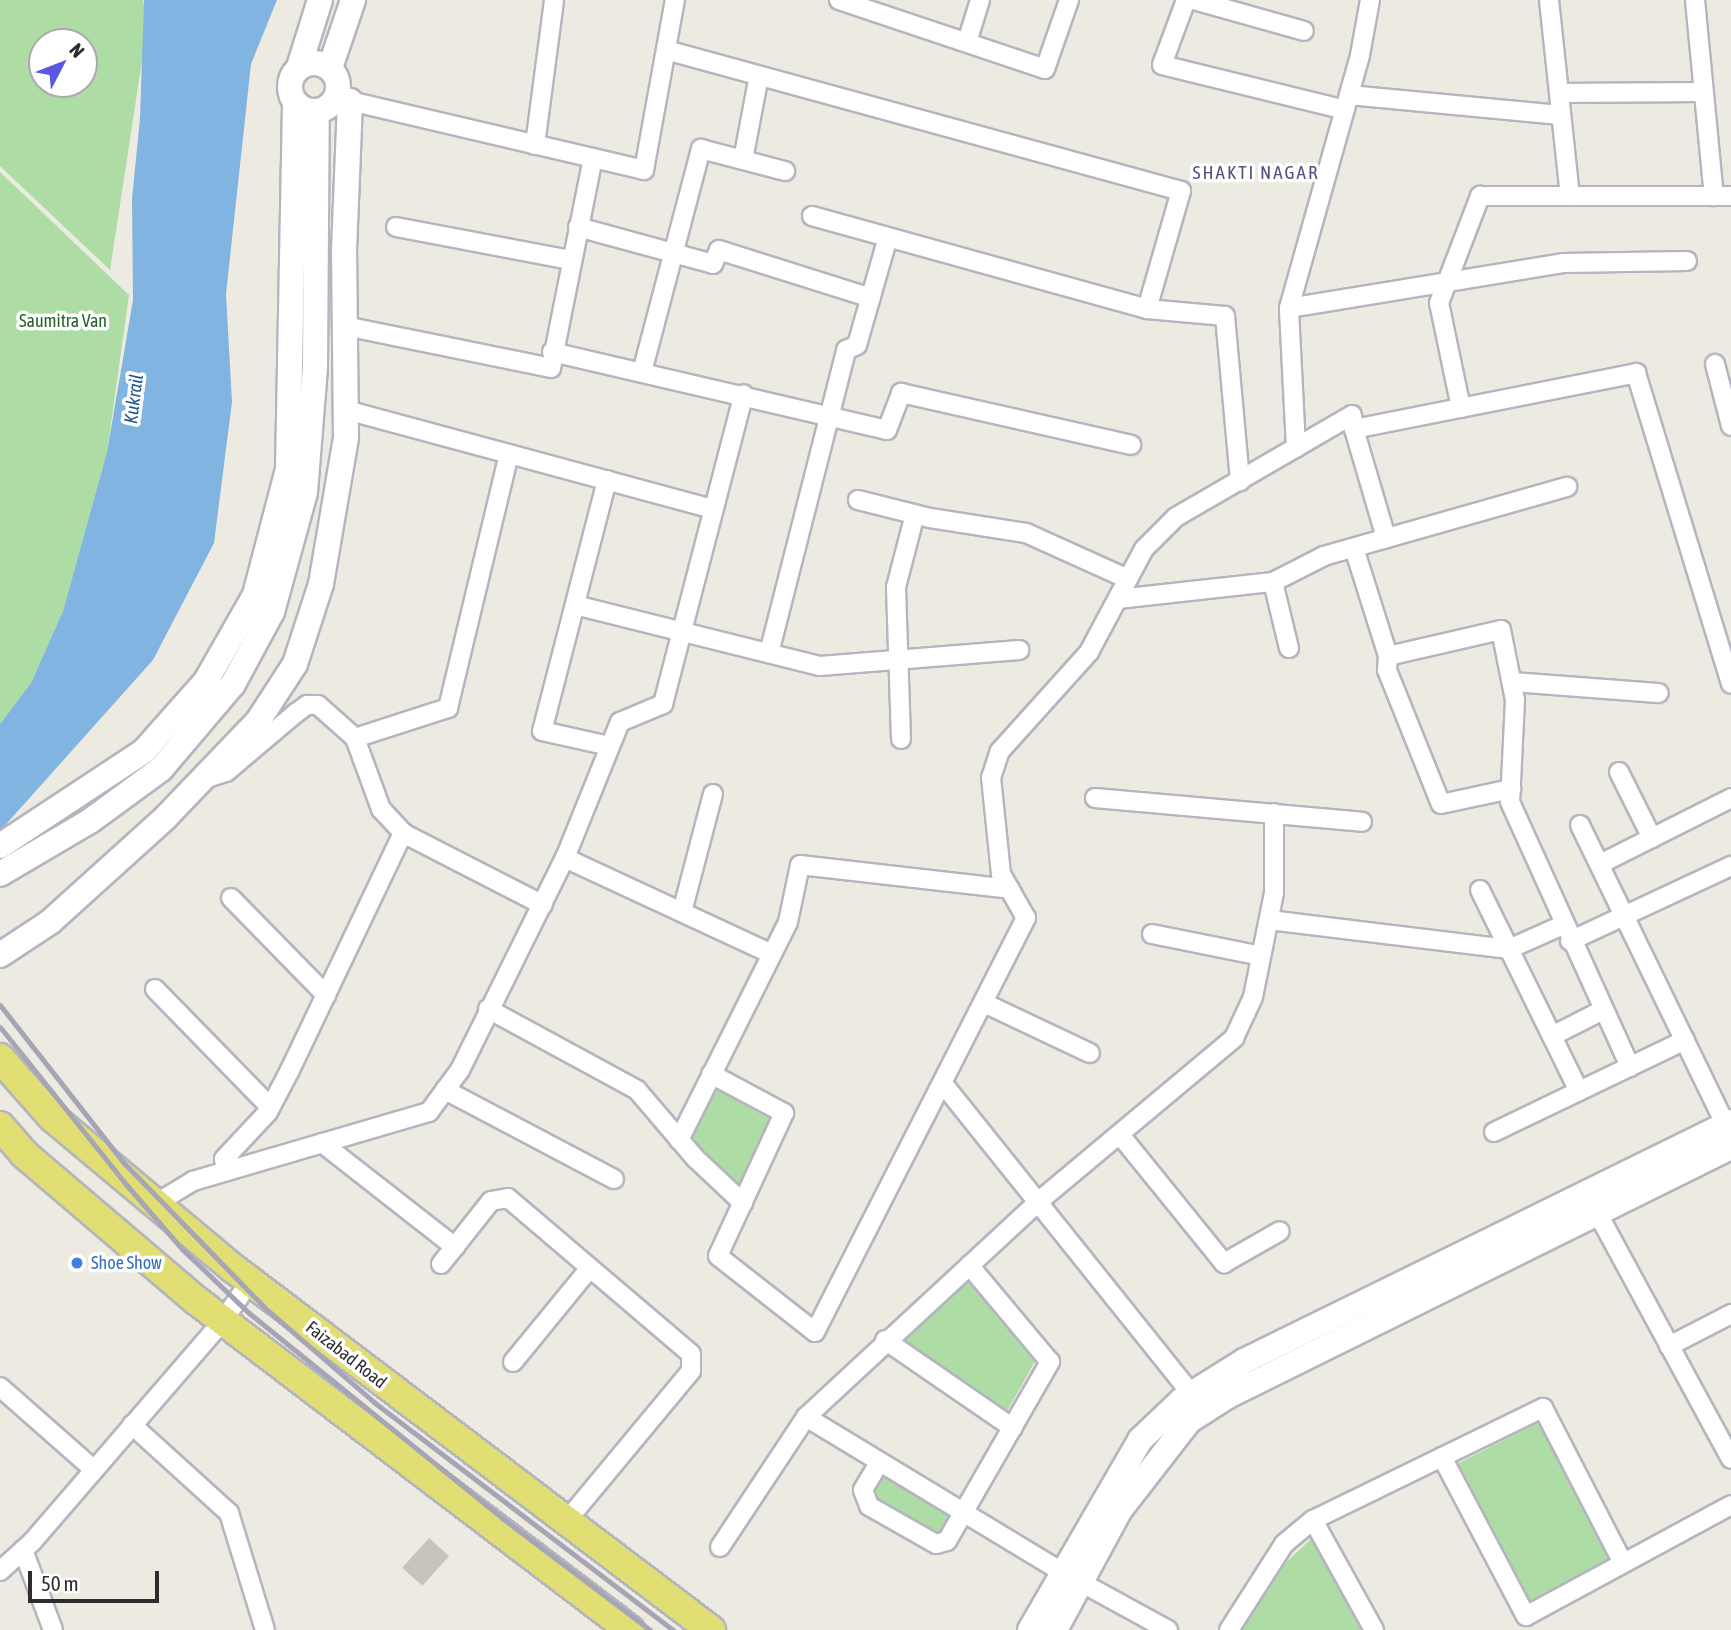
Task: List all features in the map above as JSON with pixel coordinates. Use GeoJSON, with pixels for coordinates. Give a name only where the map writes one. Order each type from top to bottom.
{"type":"FeatureCollection","features":[{"type":"Feature","properties":{"kind":"main road","name":"Faizabad Road"},"geometry":{"type":"LineString","coordinates":[[0,1058],[52,1117],[250,1281],[565,1523],[711,1630]]}},
{"type":"Feature","properties":{"kind":"main road"},"geometry":{"type":"LineString","coordinates":[[0,1126],[24,1154],[223,1321],[630,1630]]}},
{"type":"Feature","properties":{"kind":"street"},"geometry":{"type":"LineString","coordinates":[[320,0],[290,88],[324,103],[535,145],[644,170],[675,0]]}},
{"type":"Feature","properties":{"kind":"street"},"geometry":{"type":"LineString","coordinates":[[330,68],[353,0]]}},
{"type":"Feature","properties":{"kind":"street"},"geometry":{"type":"LineString","coordinates":[[535,145],[554,0]]}},
{"type":"Feature","properties":{"kind":"street"},"geometry":{"type":"LineString","coordinates":[[839,0],[1045,69],[1069,0]]}},
{"type":"Feature","properties":{"kind":"street"},"geometry":{"type":"LineString","coordinates":[[967,42],[980,0]]}},
{"type":"Feature","properties":{"kind":"street"},"geometry":{"type":"LineString","coordinates":[[1186,0],[1162,65],[1347,103],[1560,115]]}},
{"type":"Feature","properties":{"kind":"street"},"geometry":{"type":"LineString","coordinates":[[1194,0],[1304,32]]}},
{"type":"Feature","properties":{"kind":"street"},"geometry":{"type":"LineString","coordinates":[[1296,448],[1289,308],[1347,103],[1370,0]]}},
{"type":"Feature","properties":{"kind":"street"},"geometry":{"type":"LineString","coordinates":[[1549,0],[1570,196]]}},
{"type":"Feature","properties":{"kind":"street"},"geometry":{"type":"LineString","coordinates":[[1461,408],[1439,303],[1480,196],[1722,196],[1704,92],[1695,0]]}},
{"type":"Feature","properties":{"kind":"street"},"geometry":{"type":"LineString","coordinates":[[666,50],[1181,191],[1147,309]]}},
{"type":"Feature","properties":{"kind":"street"},"geometry":{"type":"LineString","coordinates":[[0,846],[144,751],[206,681],[255,595],[288,469],[304,175],[324,103],[338,82],[330,68],[315,62],[299,67]]}},
{"type":"Feature","properties":{"kind":"street"},"geometry":{"type":"LineString","coordinates":[[743,160],[759,75]]}},
{"type":"Feature","properties":{"kind":"street"},"geometry":{"type":"LineString","coordinates":[[1559,93],[1704,92]]}},
{"type":"Feature","properties":{"kind":"street"},"geometry":{"type":"LineString","coordinates":[[0,955],[50,922],[202,779],[258,721],[295,664],[321,584],[346,437],[345,326],[324,103]]}},
{"type":"Feature","properties":{"kind":"street"},"geometry":{"type":"LineString","coordinates":[[642,372],[701,149],[785,171]]}},
{"type":"Feature","properties":{"kind":"street"},"geometry":{"type":"LineString","coordinates":[[345,326],[551,368],[552,352],[593,158]]}},
{"type":"Feature","properties":{"kind":"street"},"geometry":{"type":"LineString","coordinates":[[0,874],[90,821],[161,769],[233,684],[272,612],[305,492],[315,367],[304,175]]}},
{"type":"Feature","properties":{"kind":"street"},"geometry":{"type":"LineString","coordinates":[[812,216],[1147,309],[1225,316],[1240,481]]}},
{"type":"Feature","properties":{"kind":"street"},"geometry":{"type":"LineString","coordinates":[[396,227],[572,260]]}},
{"type":"Feature","properties":{"kind":"street"},"geometry":{"type":"LineString","coordinates":[[578,227],[713,264],[719,250],[871,298]]}},
{"type":"Feature","properties":{"kind":"street"},"geometry":{"type":"LineString","coordinates":[[769,653],[846,351],[857,345],[888,237]]}},
{"type":"Feature","properties":{"kind":"street"},"geometry":{"type":"LineString","coordinates":[[1289,308],[1564,263],[1687,261]]}},
{"type":"Feature","properties":{"kind":"street"},"geometry":{"type":"LineString","coordinates":[[552,352],[744,394],[887,430],[901,393],[1131,445]]}},
{"type":"Feature","properties":{"kind":"street"},"geometry":{"type":"LineString","coordinates":[[1715,364],[1731,426]]}},
{"type":"Feature","properties":{"kind":"street"},"geometry":{"type":"LineString","coordinates":[[1354,429],[1636,373],[1731,684]]}},
{"type":"Feature","properties":{"kind":"street"},"geometry":{"type":"LineString","coordinates":[[157,1203],[193,1181],[429,1112],[460,1070],[565,858],[620,722],[663,704],[744,394]]}},
{"type":"Feature","properties":{"kind":"street"},"geometry":{"type":"LineString","coordinates":[[346,410],[713,509]]}},
{"type":"Feature","properties":{"kind":"street"},"geometry":{"type":"LineString","coordinates":[[711,1074],[784,1114],[718,1256],[815,1332],[944,1085],[1026,918],[1001,874],[991,778],[1000,751],[1089,652],[1144,549],[1176,517],[1352,415],[1385,538]]}},
{"type":"Feature","properties":{"kind":"street"},"geometry":{"type":"LineString","coordinates":[[355,738],[448,708],[509,454]]}},
{"type":"Feature","properties":{"kind":"street"},"geometry":{"type":"LineString","coordinates":[[607,480],[542,731],[609,746]]}},
{"type":"Feature","properties":{"kind":"street"},"geometry":{"type":"LineString","coordinates":[[1118,599],[1273,582],[1324,556],[1567,487]]}},
{"type":"Feature","properties":{"kind":"street"},"geometry":{"type":"LineString","coordinates":[[858,500],[915,514],[1026,533],[1128,579]]}},
{"type":"Feature","properties":{"kind":"street"},"geometry":{"type":"LineString","coordinates":[[901,739],[902,659],[896,587],[915,514]]}},
{"type":"Feature","properties":{"kind":"street"},"geometry":{"type":"LineString","coordinates":[[1354,548],[1388,656],[1387,670],[1441,804],[1511,789]]}},
{"type":"Feature","properties":{"kind":"street"},"geometry":{"type":"LineString","coordinates":[[1273,582],[1289,648]]}},
{"type":"Feature","properties":{"kind":"street"},"geometry":{"type":"LineString","coordinates":[[575,605],[820,666],[1018,650]]}},
{"type":"Feature","properties":{"kind":"street"},"geometry":{"type":"LineString","coordinates":[[1388,656],[1502,630],[1515,700],[1510,802],[1567,933],[1630,1067]]}},
{"type":"Feature","properties":{"kind":"street"},"geometry":{"type":"LineString","coordinates":[[1512,682],[1659,693]]}},
{"type":"Feature","properties":{"kind":"street"},"geometry":{"type":"LineString","coordinates":[[202,779],[226,772],[307,705],[318,705],[355,738],[382,809],[403,833],[543,905]]}},
{"type":"Feature","properties":{"kind":"street"},"geometry":{"type":"LineString","coordinates":[[1619,772],[1652,838]]}},
{"type":"Feature","properties":{"kind":"street"},"geometry":{"type":"LineString","coordinates":[[682,912],[713,794]]}},
{"type":"Feature","properties":{"kind":"street"},"geometry":{"type":"LineString","coordinates":[[1095,798],[1362,822]]}},
{"type":"Feature","properties":{"kind":"street"},"geometry":{"type":"LineString","coordinates":[[1600,864],[1731,798]]}},
{"type":"Feature","properties":{"kind":"street"},"geometry":{"type":"LineString","coordinates":[[720,1547],[806,1418],[886,1340],[1038,1202],[1121,1136],[1234,1038],[1253,997],[1274,893],[1274,813]]}},
{"type":"Feature","properties":{"kind":"street"},"geometry":{"type":"LineString","coordinates":[[1055,1630],[1071,1577],[1140,1440],[1198,1402],[1244,1361],[1592,1203],[1730,1133],[1580,825]]}},
{"type":"Feature","properties":{"kind":"street"},"geometry":{"type":"LineString","coordinates":[[226,1171],[224,1158],[271,1107],[403,833]]}},
{"type":"Feature","properties":{"kind":"street"},"geometry":{"type":"LineString","coordinates":[[565,858],[772,954]]}},
{"type":"Feature","properties":{"kind":"street"},"geometry":{"type":"LineString","coordinates":[[679,1140],[788,922],[800,865],[1010,889]]}},
{"type":"Feature","properties":{"kind":"street"},"geometry":{"type":"LineString","coordinates":[[1269,920],[1509,949],[1624,915],[1731,866]]}},
{"type":"Feature","properties":{"kind":"street"},"geometry":{"type":"LineString","coordinates":[[1480,890],[1580,1091]]}},
{"type":"Feature","properties":{"kind":"street"},"geometry":{"type":"LineString","coordinates":[[231,898],[326,995]]}},
{"type":"Feature","properties":{"kind":"street"},"geometry":{"type":"LineString","coordinates":[[1152,934],[1261,957]]}},
{"type":"Feature","properties":{"kind":"street"},"geometry":{"type":"LineString","coordinates":[[155,989],[271,1107]]}},
{"type":"Feature","properties":{"kind":"street"},"geometry":{"type":"LineString","coordinates":[[984,1003],[1090,1054]]}},
{"type":"Feature","properties":{"kind":"street"},"geometry":{"type":"LineString","coordinates":[[488,1009],[637,1090],[679,1140],[743,1203]]}},
{"type":"Feature","properties":{"kind":"street"},"geometry":{"type":"LineString","coordinates":[[1552,1035],[1604,1010]]}},
{"type":"Feature","properties":{"kind":"street"},"geometry":{"type":"LineString","coordinates":[[1494,1132],[1685,1040]]}},
{"type":"Feature","properties":{"kind":"street"},"geometry":{"type":"LineString","coordinates":[[944,1085],[1198,1402]]}},
{"type":"Feature","properties":{"kind":"street"},"geometry":{"type":"LineString","coordinates":[[445,1090],[614,1179]]}},
{"type":"Feature","properties":{"kind":"street"},"geometry":{"type":"LineString","coordinates":[[1121,1136],[1224,1263],[1280,1231]]}},
{"type":"Feature","properties":{"kind":"street"},"geometry":{"type":"LineString","coordinates":[[322,1143],[455,1247]]}},
{"type":"Feature","properties":{"kind":"street"},"geometry":{"type":"LineString","coordinates":[[441,1264],[499,1196],[508,1198],[691,1354],[694,1363],[565,1523]]}},
{"type":"Feature","properties":{"kind":"street"},"geometry":{"type":"LineString","coordinates":[[1592,1203],[1731,1458]]}},
{"type":"Feature","properties":{"kind":"street"},"geometry":{"type":"LineString","coordinates":[[879,1463],[863,1490],[869,1506],[936,1545],[947,1541],[1049,1362],[969,1265]]}},
{"type":"Feature","properties":{"kind":"street"},"geometry":{"type":"LineString","coordinates":[[513,1362],[589,1269]]}},
{"type":"Feature","properties":{"kind":"street"},"geometry":{"type":"LineString","coordinates":[[0,1571],[23,1550],[223,1321],[250,1281]]}},
{"type":"Feature","properties":{"kind":"street"},"geometry":{"type":"LineString","coordinates":[[1669,1346],[1731,1314]]}},
{"type":"Feature","properties":{"kind":"street"},"geometry":{"type":"LineString","coordinates":[[886,1340],[1013,1428]]}},
{"type":"Feature","properties":{"kind":"street"},"geometry":{"type":"LineString","coordinates":[[0,1387],[94,1470]]}},
{"type":"Feature","properties":{"kind":"street"},"geometry":{"type":"LineString","coordinates":[[1229,1630],[1284,1544],[1313,1520],[1544,1408],[1623,1563]]}},
{"type":"Feature","properties":{"kind":"street"},"geometry":{"type":"LineString","coordinates":[[806,1418],[1071,1577],[1168,1630]]}},
{"type":"Feature","properties":{"kind":"street"},"geometry":{"type":"LineString","coordinates":[[132,1425],[229,1513],[265,1630]]}},
{"type":"Feature","properties":{"kind":"street"},"geometry":{"type":"LineString","coordinates":[[1442,1457],[1526,1616],[1731,1505]]}},
{"type":"Feature","properties":{"kind":"street"},"geometry":{"type":"LineString","coordinates":[[1313,1520],[1374,1630]]}},
{"type":"Feature","properties":{"kind":"street"},"geometry":{"type":"LineString","coordinates":[[23,1550],[53,1630]]}},
{"type":"Feature","properties":{"kind":"street"},"geometry":{"type":"LineString","coordinates":[[1030,1630],[1071,1577]]}},
{"type":"Feature","properties":{"kind":"green space"},"geometry":{"type":"Polygon","coordinates":[[[0,0],[143,0],[147,28],[110,270],[0,166],[0,0]]]}},
{"type":"Feature","properties":{"kind":"green space","name":"Saumitra Van"},"geometry":{"type":"Polygon","coordinates":[[[0,172],[129,295],[107,452],[63,611],[31,683],[0,724],[0,172]]]}},
{"type":"Feature","properties":{"kind":"green space"},"geometry":{"type":"Polygon","coordinates":[[[714,1080],[778,1114],[740,1193],[685,1140],[714,1080]]]}},
{"type":"Feature","properties":{"kind":"green space"},"geometry":{"type":"Polygon","coordinates":[[[969,1272],[1038,1356],[1005,1415],[896,1340],[969,1272]]]}},
{"type":"Feature","properties":{"kind":"green space"},"geometry":{"type":"Polygon","coordinates":[[[1541,1421],[1612,1560],[1527,1603],[1456,1464],[1541,1421]]]}},
{"type":"Feature","properties":{"kind":"green space"},"geometry":{"type":"Polygon","coordinates":[[[883,1471],[952,1513],[939,1536],[869,1494],[883,1471]]]}},
{"type":"Feature","properties":{"kind":"green space"},"geometry":{"type":"Polygon","coordinates":[[[1311,1539],[1361,1630],[1242,1630],[1277,1571],[1311,1539]]]}},
{"type":"Feature","properties":{"kind":"water","name":"Kukrail"},"geometry":{"type":"Polygon","coordinates":[[[144,0],[277,0],[251,64],[226,294],[232,402],[214,543],[153,660],[0,831],[0,724],[31,683],[63,611],[107,452],[133,300],[132,199],[140,118],[144,0]]]}},
{"type":"Feature","properties":{"kind":"building"},"geometry":{"type":"Polygon","coordinates":[[[429,1538],[449,1556],[422,1586],[402,1568],[429,1538]]]}},
{"type":"Feature","properties":{"kind":"railway"},"geometry":{"type":"LineString","coordinates":[[0,1005],[124,1163],[265,1308],[375,1403],[673,1630]]}},
{"type":"Feature","properties":{"kind":"railway"},"geometry":{"type":"LineString","coordinates":[[0,1027],[124,1182],[183,1250],[249,1313],[502,1518],[650,1630]]}},
{"type":"Feature","properties":{"kind":"place","name":"Shoe Show"},"geometry":{"type":"Point","coordinates":[77,1263]}},
{"type":"Feature","properties":{"kind":"district","name":"SHAKTI NAGAR"},"geometry":{"type":"Point","coordinates":[1256,173]}}]}
